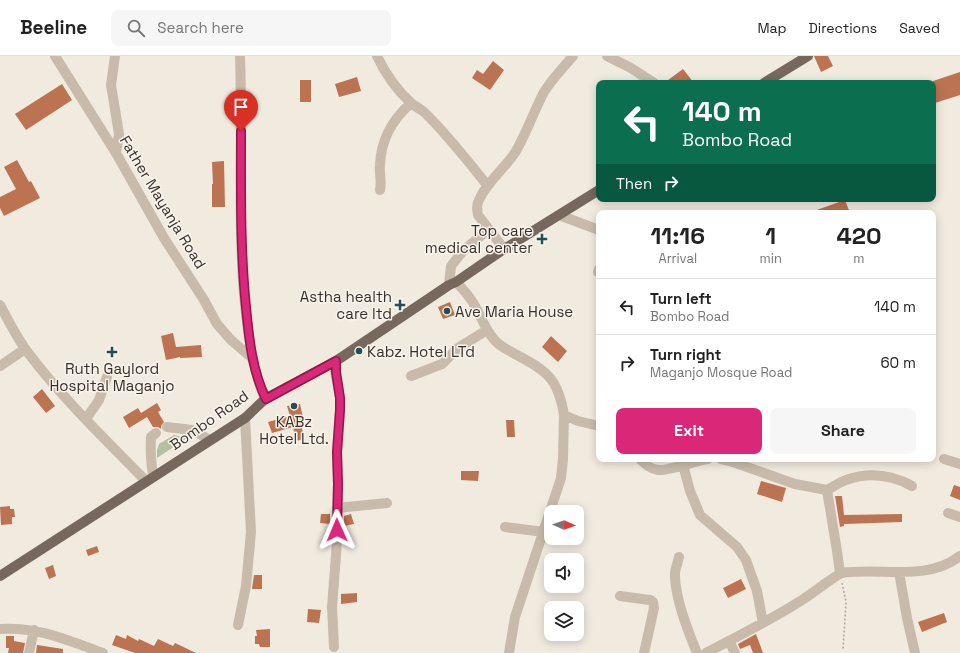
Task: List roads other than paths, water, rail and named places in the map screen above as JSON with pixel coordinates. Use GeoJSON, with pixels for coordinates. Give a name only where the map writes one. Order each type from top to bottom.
{"type":"FeatureCollection","features":[{"type":"Feature","properties":{"kind":"main road"},"geometry":{"type":"LineString","coordinates":[[769,80],[808,56]]}},
{"type":"Feature","properties":{"kind":"main road","name":"Bombo Road"},"geometry":{"type":"LineString","coordinates":[[0,576],[245,418],[266,399],[336,361],[504,250],[596,192]]}},
{"type":"Feature","properties":{"kind":"street","name":"Father Mayanja Road"},"geometry":{"type":"LineString","coordinates":[[55,56],[116,153],[164,238],[204,300],[217,324],[231,340],[252,358]]}},
{"type":"Feature","properties":{"kind":"street"},"geometry":{"type":"LineString","coordinates":[[116,56],[111,85],[119,134],[116,153]]}},
{"type":"Feature","properties":{"kind":"street"},"geometry":{"type":"LineString","coordinates":[[240,56],[243,280],[252,358],[257,381],[266,399]]}},
{"type":"Feature","properties":{"kind":"street"},"geometry":{"type":"LineString","coordinates":[[377,56],[384,70],[397,88],[446,135],[487,185]]}},
{"type":"Feature","properties":{"kind":"street"},"geometry":{"type":"LineString","coordinates":[[504,250],[481,220],[477,210],[478,201],[487,185],[502,170],[517,150],[551,81],[573,56]]}},
{"type":"Feature","properties":{"kind":"street"},"geometry":{"type":"LineString","coordinates":[[607,56],[631,68],[649,80]]}},
{"type":"Feature","properties":{"kind":"street"},"geometry":{"type":"LineString","coordinates":[[380,190],[382,145],[393,122],[411,103]]}},
{"type":"Feature","properties":{"kind":"street"},"geometry":{"type":"LineString","coordinates":[[559,215],[596,229]]}},
{"type":"Feature","properties":{"kind":"street"},"geometry":{"type":"LineString","coordinates":[[489,229],[463,251],[451,266],[452,284],[464,291],[475,306],[487,330],[500,346],[532,364],[550,377],[557,388],[562,399],[564,415],[563,459],[561,478],[552,505]]}},
{"type":"Feature","properties":{"kind":"street"},"geometry":{"type":"LineString","coordinates":[[0,305],[25,349],[61,392],[86,419],[150,478]]}},
{"type":"Feature","properties":{"kind":"street"},"geometry":{"type":"LineString","coordinates":[[412,376],[442,364],[458,348],[487,330]]}},
{"type":"Feature","properties":{"kind":"street"},"geometry":{"type":"LineString","coordinates":[[0,366],[25,349]]}},
{"type":"Feature","properties":{"kind":"street"},"geometry":{"type":"LineString","coordinates":[[334,647],[332,607],[338,542],[337,452],[340,410],[336,361]]}},
{"type":"Feature","properties":{"kind":"street"},"geometry":{"type":"LineString","coordinates":[[86,419],[99,400],[107,377]]}},
{"type":"Feature","properties":{"kind":"street"},"geometry":{"type":"LineString","coordinates":[[564,415],[578,421],[596,425]]}},
{"type":"Feature","properties":{"kind":"street"},"geometry":{"type":"LineString","coordinates":[[238,625],[246,586],[251,532],[245,418]]}},
{"type":"Feature","properties":{"kind":"street"},"geometry":{"type":"LineString","coordinates":[[167,427],[192,430],[210,440]]}},
{"type":"Feature","properties":{"kind":"street"},"geometry":{"type":"LineString","coordinates":[[150,478],[151,437],[156,433]]}},
{"type":"Feature","properties":{"kind":"street"},"geometry":{"type":"LineString","coordinates":[[944,459],[960,464]]}},
{"type":"Feature","properties":{"kind":"street"},"geometry":{"type":"LineString","coordinates":[[643,462],[647,466],[658,470],[696,462]]}},
{"type":"Feature","properties":{"kind":"street"},"geometry":{"type":"LineString","coordinates":[[733,462],[795,484],[827,490],[846,480],[879,475],[893,477],[912,486]]}},
{"type":"Feature","properties":{"kind":"street"},"geometry":{"type":"LineString","coordinates":[[683,465],[690,491],[700,515],[737,548],[746,560],[756,591],[763,623]]}},
{"type":"Feature","properties":{"kind":"street"},"geometry":{"type":"LineString","coordinates":[[827,490],[840,574]]}},
{"type":"Feature","properties":{"kind":"street"},"geometry":{"type":"LineString","coordinates":[[337,508],[387,503]]}},
{"type":"Feature","properties":{"kind":"street"},"geometry":{"type":"LineString","coordinates":[[948,513],[960,517]]}},
{"type":"Feature","properties":{"kind":"street"},"geometry":{"type":"LineString","coordinates":[[505,527],[544,532],[515,617],[509,653]]}},
{"type":"Feature","properties":{"kind":"street"},"geometry":{"type":"LineString","coordinates":[[706,653],[801,601],[840,574],[899,572],[934,568],[949,564],[960,556]]}},
{"type":"Feature","properties":{"kind":"street"},"geometry":{"type":"LineString","coordinates":[[679,557],[676,572],[676,586],[688,632],[697,653]]}},
{"type":"Feature","properties":{"kind":"street"},"geometry":{"type":"LineString","coordinates":[[899,572],[915,653]]}},
{"type":"Feature","properties":{"kind":"street"},"geometry":{"type":"LineString","coordinates":[[620,596],[650,600],[653,602],[654,608],[644,653]]}},
{"type":"Feature","properties":{"kind":"street"},"geometry":{"type":"LineString","coordinates":[[0,628],[21,628],[34,630],[103,653]]}},
{"type":"Feature","properties":{"kind":"street"},"geometry":{"type":"LineString","coordinates":[[29,653],[34,630]]}},
{"type":"Feature","properties":{"kind":"street"},"geometry":{"type":"LineString","coordinates":[[729,640],[735,653]]}},
{"type":"Feature","properties":{"kind":"place","name":"Top care medical center"},"geometry":{"type":"Point","coordinates":[542,239]}},
{"type":"Feature","properties":{"kind":"place","name":"Astha health care ltd"},"geometry":{"type":"Point","coordinates":[400,305]}},
{"type":"Feature","properties":{"kind":"place","name":"Ave Maria House"},"geometry":{"type":"Point","coordinates":[447,311]}},
{"type":"Feature","properties":{"kind":"place","name":"Kabz. Hotel LTd"},"geometry":{"type":"Point","coordinates":[359,351]}},
{"type":"Feature","properties":{"kind":"place","name":"Ruth Gaylord Hospital Maganjo"},"geometry":{"type":"Point","coordinates":[112,352]}},
{"type":"Feature","properties":{"kind":"place","name":"KABz Hotel Ltd."},"geometry":{"type":"Point","coordinates":[294,406]}}]}
